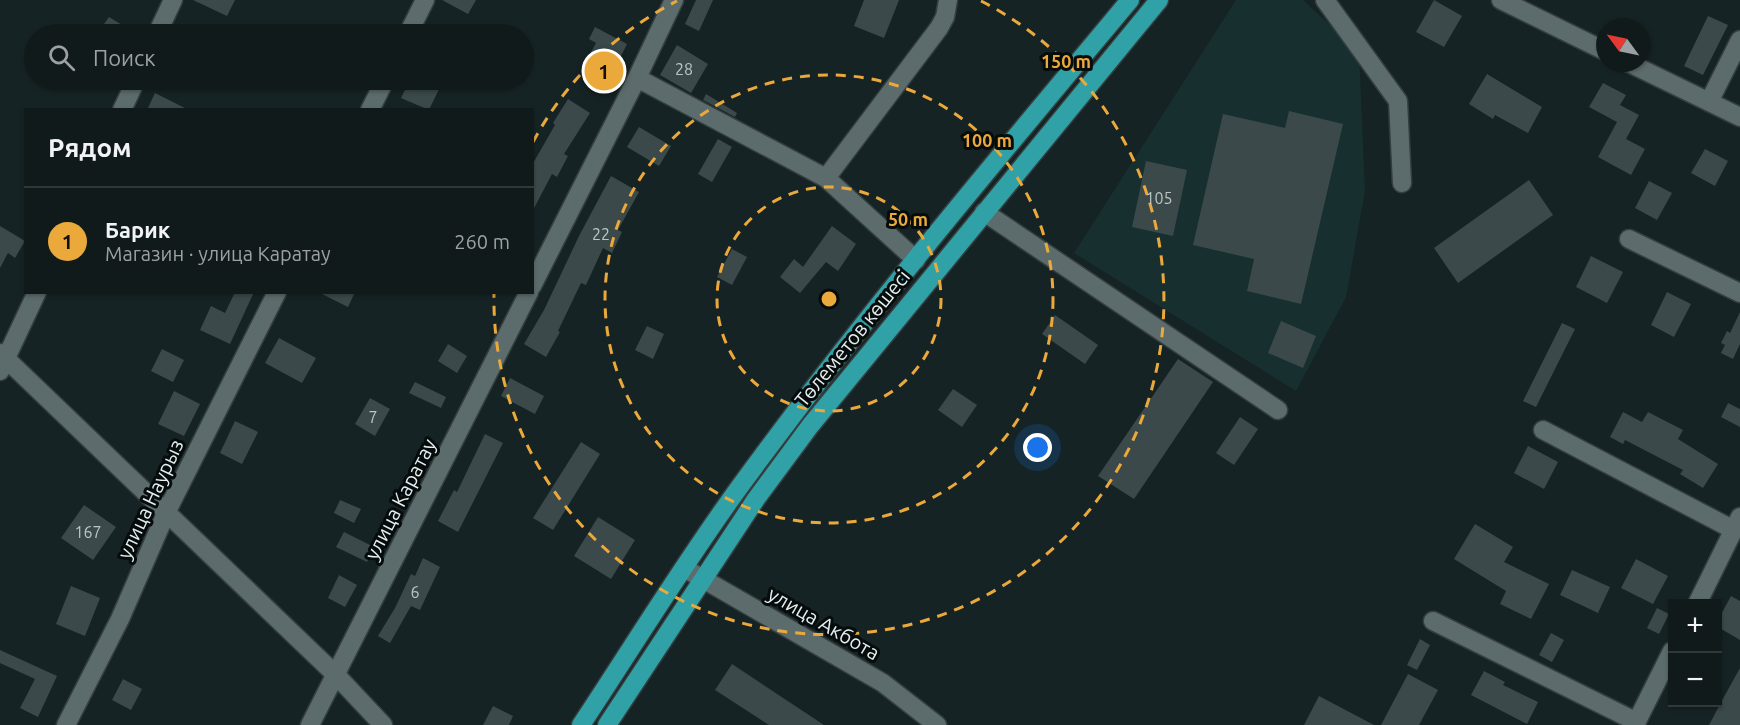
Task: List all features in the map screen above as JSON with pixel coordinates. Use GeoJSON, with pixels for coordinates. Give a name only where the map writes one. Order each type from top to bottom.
{"type":"FeatureCollection","features":[{"type":"Feature","properties":{"kind":"main road","name":"Төлеметов көшесі"},"geometry":{"type":"LineString","coordinates":[[581,725],[739,487],[793,415],[916,260],[1130,0]]}},
{"type":"Feature","properties":{"kind":"main road","name":"Төлеметов көшесі"},"geometry":{"type":"LineString","coordinates":[[607,725],[756,499],[810,426],[1159,0]]}},
{"type":"Feature","properties":{"kind":"street"},"geometry":{"type":"LineString","coordinates":[[162,24],[174,0]]}},
{"type":"Feature","properties":{"kind":"street"},"geometry":{"type":"LineString","coordinates":[[413,24],[425,0]]}},
{"type":"Feature","properties":{"kind":"street"},"geometry":{"type":"LineString","coordinates":[[534,282],[638,78],[674,0]]}},
{"type":"Feature","properties":{"kind":"street"},"geometry":{"type":"LineString","coordinates":[[826,178],[939,28],[945,17],[948,0]]}},
{"type":"Feature","properties":{"kind":"street"},"geometry":{"type":"LineString","coordinates":[[1325,0],[1398,101],[1402,183]]}},
{"type":"Feature","properties":{"kind":"street"},"geometry":{"type":"LineString","coordinates":[[1511,2],[1596,46]]}},
{"type":"Feature","properties":{"kind":"street"},"geometry":{"type":"LineString","coordinates":[[1709,102],[1740,40]]}},
{"type":"Feature","properties":{"kind":"street"},"geometry":{"type":"LineString","coordinates":[[1647,72],[1740,117]]}},
{"type":"Feature","properties":{"kind":"street"},"geometry":{"type":"LineString","coordinates":[[638,78],[826,178],[916,260]]}},
{"type":"Feature","properties":{"kind":"street"},"geometry":{"type":"LineString","coordinates":[[123,108],[131,90]]}},
{"type":"Feature","properties":{"kind":"street"},"geometry":{"type":"LineString","coordinates":[[371,108],[380,90]]}},
{"type":"Feature","properties":{"kind":"street"},"geometry":{"type":"LineString","coordinates":[[984,212],[1278,410]]}},
{"type":"Feature","properties":{"kind":"street"},"geometry":{"type":"LineString","coordinates":[[1629,239],[1740,293]]}},
{"type":"Feature","properties":{"kind":"street"},"geometry":{"type":"LineString","coordinates":[[36,294],[2,361],[167,512],[336,675],[383,725]]}},
{"type":"Feature","properties":{"kind":"street","name":"улица Наурыз"},"geometry":{"type":"LineString","coordinates":[[66,725],[120,619],[167,512],[277,294]]}},
{"type":"Feature","properties":{"kind":"street","name":"улица Каратау"},"geometry":{"type":"LineString","coordinates":[[310,725],[528,294]]}},
{"type":"Feature","properties":{"kind":"street"},"geometry":{"type":"LineString","coordinates":[[1543,430],[1737,524],[1699,599]]}},
{"type":"Feature","properties":{"kind":"street","name":"улица Акбота"},"geometry":{"type":"LineString","coordinates":[[684,568],[883,683],[937,725]]}},
{"type":"Feature","properties":{"kind":"street"},"geometry":{"type":"LineString","coordinates":[[1433,621],[1636,724],[1671,653]]}},
{"type":"Feature","properties":{"kind":"shaded area"},"geometry":{"type":"Polygon","coordinates":[[[1236,0],[1303,0],[1359,52],[1365,191],[1346,297],[1296,391],[1074,253],[1236,0]]]}},
{"type":"Feature","properties":{"kind":"building"},"geometry":{"type":"Polygon","coordinates":[[[193,0],[235,0],[227,16],[193,0]]]}},
{"type":"Feature","properties":{"kind":"building"},"geometry":{"type":"Polygon","coordinates":[[[442,0],[476,0],[468,14],[442,0]]]}},
{"type":"Feature","properties":{"kind":"building"},"geometry":{"type":"Polygon","coordinates":[[[696,0],[713,0],[699,31],[685,24],[696,0]]]}},
{"type":"Feature","properties":{"kind":"building"},"geometry":{"type":"Polygon","coordinates":[[[864,0],[899,0],[884,38],[854,26],[864,0]]]}},
{"type":"Feature","properties":{"kind":"building"},"geometry":{"type":"Polygon","coordinates":[[[1434,0],[1462,16],[1444,47],[1416,32],[1434,0]]]}},
{"type":"Feature","properties":{"kind":"building"},"geometry":{"type":"Polygon","coordinates":[[[1708,16],[1728,25],[1703,75],[1684,66],[1708,16]]]}},
{"type":"Feature","properties":{"kind":"building"},"geometry":{"type":"Polygon","coordinates":[[[109,17],[121,24],[104,24],[109,17]]]}},
{"type":"Feature","properties":{"kind":"building"},"geometry":{"type":"Polygon","coordinates":[[[595,27],[627,44],[621,56],[618,55],[607,77],[584,65],[596,43],[589,39],[595,27]]]}},
{"type":"Feature","properties":{"kind":"building"},"geometry":{"type":"Polygon","coordinates":[[[677,45],[708,64],[691,93],[660,75],[677,45]]]}},
{"type":"Feature","properties":{"kind":"building"},"geometry":{"type":"Polygon","coordinates":[[[1487,74],[1542,107],[1528,133],[1495,115],[1493,119],[1469,104],[1487,74]]]}},
{"type":"Feature","properties":{"kind":"building"},"geometry":{"type":"Polygon","coordinates":[[[1603,83],[1626,95],[1620,105],[1639,115],[1626,139],[1645,149],[1631,175],[1598,157],[1617,122],[1589,107],[1603,83]]]}},
{"type":"Feature","properties":{"kind":"building"},"geometry":{"type":"Polygon","coordinates":[[[405,90],[439,90],[430,108],[424,108],[401,98],[405,90]]]}},
{"type":"Feature","properties":{"kind":"building"},"geometry":{"type":"Polygon","coordinates":[[[155,93],[185,108],[148,108],[155,93]]]}},
{"type":"Feature","properties":{"kind":"building"},"geometry":{"type":"Polygon","coordinates":[[[706,94],[737,113],[735,117],[703,100],[706,94]]]}},
{"type":"Feature","properties":{"kind":"building"},"geometry":{"type":"Polygon","coordinates":[[[568,99],[590,113],[564,154],[568,156],[557,177],[552,174],[534,208],[534,162],[555,125],[553,123],[568,99]]]}},
{"type":"Feature","properties":{"kind":"building"},"geometry":{"type":"Polygon","coordinates":[[[1289,111],[1343,124],[1301,304],[1247,291],[1254,259],[1193,245],[1223,114],[1285,128],[1289,111]]]}},
{"type":"Feature","properties":{"kind":"building"},"geometry":{"type":"Polygon","coordinates":[[[639,127],[671,146],[659,166],[627,147],[639,127]]]}},
{"type":"Feature","properties":{"kind":"building"},"geometry":{"type":"Polygon","coordinates":[[[718,139],[732,147],[712,182],[698,174],[718,139]]]}},
{"type":"Feature","properties":{"kind":"building"},"geometry":{"type":"Polygon","coordinates":[[[1705,149],[1728,161],[1715,186],[1691,173],[1705,149]]]}},
{"type":"Feature","properties":{"kind":"building"},"geometry":{"type":"Polygon","coordinates":[[[1146,161],[1187,170],[1173,236],[1132,227],[1146,161]]]}},
{"type":"Feature","properties":{"kind":"building"},"geometry":{"type":"Polygon","coordinates":[[[611,176],[639,192],[618,230],[622,232],[612,253],[603,248],[586,285],[581,283],[558,331],[560,332],[546,357],[524,344],[544,310],[611,176]]]}},
{"type":"Feature","properties":{"kind":"building"},"geometry":{"type":"Polygon","coordinates":[[[1529,180],[1553,215],[1458,283],[1434,248],[1529,180]]]}},
{"type":"Feature","properties":{"kind":"building"},"geometry":{"type":"Polygon","coordinates":[[[1649,181],[1672,193],[1657,220],[1635,208],[1649,181]]]}},
{"type":"Feature","properties":{"kind":"building"},"geometry":{"type":"Polygon","coordinates":[[[0,226],[24,240],[24,243],[15,258],[8,253],[0,268],[0,226]]]}},
{"type":"Feature","properties":{"kind":"building"},"geometry":{"type":"Polygon","coordinates":[[[832,226],[856,244],[838,271],[826,262],[800,293],[780,277],[794,259],[803,267],[832,226]]]}},
{"type":"Feature","properties":{"kind":"building"},"geometry":{"type":"Polygon","coordinates":[[[732,249],[747,257],[732,285],[717,277],[732,249]]]}},
{"type":"Feature","properties":{"kind":"building"},"geometry":{"type":"Polygon","coordinates":[[[1591,256],[1623,272],[1607,303],[1576,287],[1591,256]]]}},
{"type":"Feature","properties":{"kind":"building"},"geometry":{"type":"Polygon","coordinates":[[[1667,292],[1691,304],[1674,337],[1651,325],[1667,292]]]}},
{"type":"Feature","properties":{"kind":"building"},"geometry":{"type":"Polygon","coordinates":[[[234,294],[253,294],[230,344],[200,330],[211,306],[225,313],[234,294]]]}},
{"type":"Feature","properties":{"kind":"building"},"geometry":{"type":"Polygon","coordinates":[[[322,294],[354,294],[348,307],[322,294]]]}},
{"type":"Feature","properties":{"kind":"building"},"geometry":{"type":"Polygon","coordinates":[[[1740,312],[1740,344],[1733,359],[1721,353],[1725,345],[1721,343],[1727,331],[1730,333],[1740,312]]]}},
{"type":"Feature","properties":{"kind":"building"},"geometry":{"type":"Polygon","coordinates":[[[1055,315],[1098,345],[1085,364],[1042,334],[1055,315]]]}},
{"type":"Feature","properties":{"kind":"building"},"geometry":{"type":"Polygon","coordinates":[[[1281,321],[1316,336],[1303,368],[1268,353],[1281,321]]]}},
{"type":"Feature","properties":{"kind":"building"},"geometry":{"type":"Polygon","coordinates":[[[1562,323],[1575,329],[1536,407],[1523,401],[1562,323]]]}},
{"type":"Feature","properties":{"kind":"building"},"geometry":{"type":"Polygon","coordinates":[[[647,326],[664,334],[653,359],[635,350],[647,326]]]}},
{"type":"Feature","properties":{"kind":"building"},"geometry":{"type":"Polygon","coordinates":[[[279,338],[316,358],[302,383],[265,363],[279,338]]]}},
{"type":"Feature","properties":{"kind":"building"},"geometry":{"type":"Polygon","coordinates":[[[448,344],[467,356],[457,373],[438,361],[448,344]]]}},
{"type":"Feature","properties":{"kind":"building"},"geometry":{"type":"Polygon","coordinates":[[[162,349],[184,360],[173,382],[151,371],[162,349]]]}},
{"type":"Feature","properties":{"kind":"building"},"geometry":{"type":"Polygon","coordinates":[[[1178,359],[1213,382],[1134,499],[1098,476],[1178,359]]]}},
{"type":"Feature","properties":{"kind":"building"},"geometry":{"type":"Polygon","coordinates":[[[510,378],[544,396],[535,414],[501,396],[510,378]]]}},
{"type":"Feature","properties":{"kind":"building"},"geometry":{"type":"Polygon","coordinates":[[[415,382],[446,397],[441,408],[409,393],[415,382]]]}},
{"type":"Feature","properties":{"kind":"building"},"geometry":{"type":"Polygon","coordinates":[[[953,389],[977,405],[962,427],[938,410],[953,389]]]}},
{"type":"Feature","properties":{"kind":"building"},"geometry":{"type":"Polygon","coordinates":[[[174,391],[200,404],[184,436],[158,424],[174,391]]]}},
{"type":"Feature","properties":{"kind":"building"},"geometry":{"type":"Polygon","coordinates":[[[370,398],[390,409],[375,436],[355,424],[370,398]]]}},
{"type":"Feature","properties":{"kind":"building"},"geometry":{"type":"Polygon","coordinates":[[[1728,403],[1740,409],[1740,427],[1721,417],[1728,403]]]}},
{"type":"Feature","properties":{"kind":"building"},"geometry":{"type":"Polygon","coordinates":[[[1623,412],[1642,422],[1648,412],[1683,430],[1678,439],[1718,464],[1703,488],[1680,474],[1683,470],[1625,440],[1623,444],[1610,437],[1623,412]]]}},
{"type":"Feature","properties":{"kind":"building"},"geometry":{"type":"Polygon","coordinates":[[[1240,417],[1258,429],[1234,465],[1216,453],[1240,417]]]}},
{"type":"Feature","properties":{"kind":"building"},"geometry":{"type":"Polygon","coordinates":[[[235,421],[258,432],[242,464],[220,453],[235,421]]]}},
{"type":"Feature","properties":{"kind":"building"},"geometry":{"type":"Polygon","coordinates":[[[485,434],[503,443],[458,532],[438,521],[454,490],[457,492],[485,434]]]}},
{"type":"Feature","properties":{"kind":"building"},"geometry":{"type":"Polygon","coordinates":[[[581,442],[600,454],[553,530],[533,518],[581,442]]]}},
{"type":"Feature","properties":{"kind":"building"},"geometry":{"type":"Polygon","coordinates":[[[1528,446],[1558,462],[1544,489],[1514,473],[1528,446]]]}},
{"type":"Feature","properties":{"kind":"building"},"geometry":{"type":"Polygon","coordinates":[[[340,500],[361,509],[354,523],[334,513],[340,500]]]}},
{"type":"Feature","properties":{"kind":"building"},"geometry":{"type":"Polygon","coordinates":[[[84,505],[116,527],[93,560],[61,538],[84,505]]]}},
{"type":"Feature","properties":{"kind":"building"},"geometry":{"type":"Polygon","coordinates":[[[598,517],[635,540],[611,579],[574,556],[598,517]]]}},
{"type":"Feature","properties":{"kind":"building"},"geometry":{"type":"Polygon","coordinates":[[[1475,524],[1513,547],[1504,562],[1549,584],[1531,619],[1500,604],[1506,591],[1454,559],[1475,524]]]}},
{"type":"Feature","properties":{"kind":"building"},"geometry":{"type":"Polygon","coordinates":[[[344,532],[374,547],[367,562],[336,547],[344,532]]]}},
{"type":"Feature","properties":{"kind":"building"},"geometry":{"type":"Polygon","coordinates":[[[423,558],[440,567],[420,610],[411,606],[390,643],[378,636],[395,608],[411,574],[415,576],[423,558]]]}},
{"type":"Feature","properties":{"kind":"building"},"geometry":{"type":"Polygon","coordinates":[[[1636,559],[1668,576],[1653,604],[1621,588],[1636,559]]]}},
{"type":"Feature","properties":{"kind":"building"},"geometry":{"type":"Polygon","coordinates":[[[1572,570],[1610,587],[1598,613],[1560,595],[1572,570]]]}},
{"type":"Feature","properties":{"kind":"building"},"geometry":{"type":"Polygon","coordinates":[[[339,575],[357,585],[345,607],[328,598],[339,575]]]}},
{"type":"Feature","properties":{"kind":"building"},"geometry":{"type":"Polygon","coordinates":[[[71,586],[100,598],[85,636],[56,624],[71,586]]]}},
{"type":"Feature","properties":{"kind":"building"},"geometry":{"type":"Polygon","coordinates":[[[1731,596],[1740,601],[1740,640],[1722,629],[1722,613],[1731,596]]]}},
{"type":"Feature","properties":{"kind":"building"},"geometry":{"type":"Polygon","coordinates":[[[1657,608],[1668,614],[1659,634],[1647,628],[1657,608]]]}},
{"type":"Feature","properties":{"kind":"building"},"geometry":{"type":"Polygon","coordinates":[[[1551,633],[1564,640],[1552,662],[1539,655],[1551,633]]]}},
{"type":"Feature","properties":{"kind":"building"},"geometry":{"type":"Polygon","coordinates":[[[1420,639],[1430,645],[1417,670],[1407,665],[1420,639]]]}},
{"type":"Feature","properties":{"kind":"building"},"geometry":{"type":"Polygon","coordinates":[[[0,650],[57,676],[38,717],[20,708],[35,679],[0,663],[0,650]]]}},
{"type":"Feature","properties":{"kind":"building"},"geometry":{"type":"Polygon","coordinates":[[[732,664],[824,725],[769,725],[715,690],[732,664]]]}},
{"type":"Feature","properties":{"kind":"building"},"geometry":{"type":"Polygon","coordinates":[[[1740,668],[1740,725],[1709,725],[1719,707],[1722,707],[1725,695],[1740,668]]]}},
{"type":"Feature","properties":{"kind":"building"},"geometry":{"type":"Polygon","coordinates":[[[1484,671],[1505,682],[1503,685],[1538,702],[1527,724],[1471,695],[1484,671]]]}},
{"type":"Feature","properties":{"kind":"building"},"geometry":{"type":"Polygon","coordinates":[[[1408,674],[1438,690],[1419,725],[1381,725],[1408,674]]]}},
{"type":"Feature","properties":{"kind":"building"},"geometry":{"type":"Polygon","coordinates":[[[123,679],[142,689],[131,710],[112,700],[123,679]]]}},
{"type":"Feature","properties":{"kind":"building"},"geometry":{"type":"Polygon","coordinates":[[[1319,696],[1374,725],[1304,725],[1319,696]]]}},
{"type":"Feature","properties":{"kind":"building"},"geometry":{"type":"Polygon","coordinates":[[[493,706],[513,716],[509,725],[483,725],[493,706]]]}},
{"type":"Feature","properties":{"kind":"place","name":"Барик"},"geometry":{"type":"Point","coordinates":[604,71]}}]}
